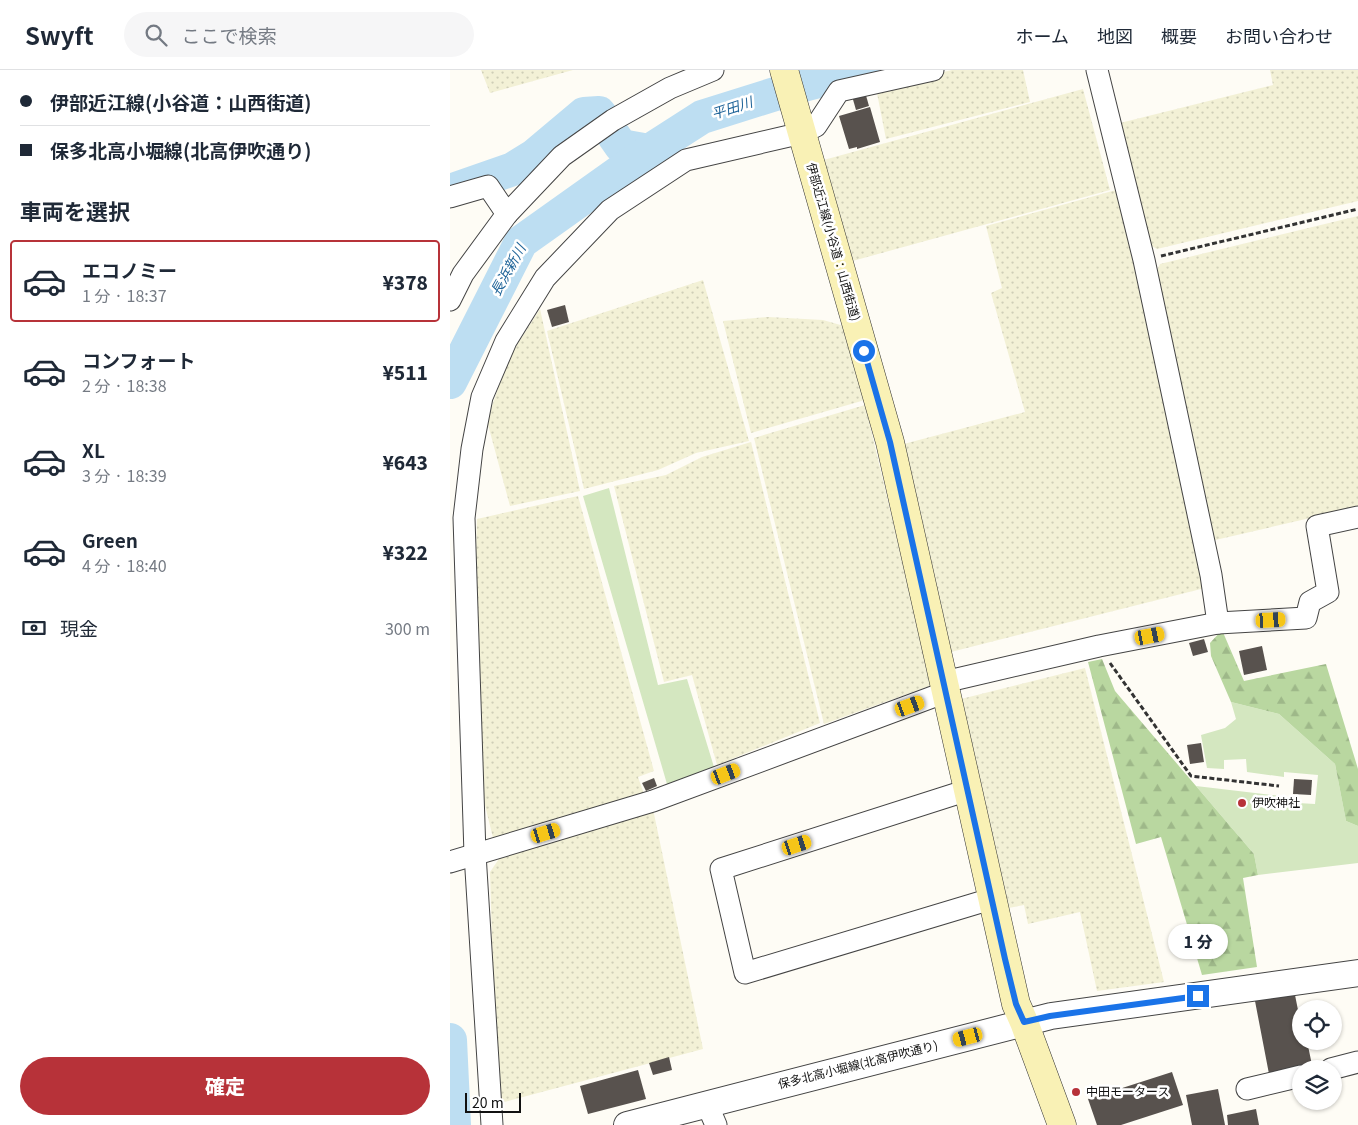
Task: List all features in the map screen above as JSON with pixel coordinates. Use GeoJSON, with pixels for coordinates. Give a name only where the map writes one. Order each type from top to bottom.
{"type":"FeatureCollection","features":[{"type":"Feature","properties":{"kind":"main road","name":"伊部近江線(小谷道：山西街道)"},"geometry":{"type":"LineString","coordinates":[[784,70],[890,442],[1016,1004],[1062,1125]]}},
{"type":"Feature","properties":{"kind":"street"},"geometry":{"type":"LineString","coordinates":[[450,300],[463,274],[507,214],[562,156],[613,120],[670,88],[714,70]]}},
{"type":"Feature","properties":{"kind":"street"},"geometry":{"type":"LineString","coordinates":[[492,1125],[464,858],[464,518],[472,449],[482,397],[506,341],[545,278],[610,210],[686,160],[799,123],[816,126],[839,91],[933,70]]}},
{"type":"Feature","properties":{"kind":"street"},"geometry":{"type":"LineString","coordinates":[[1098,70],[1144,260],[1211,575],[1218,622]]}},
{"type":"Feature","properties":{"kind":"street"},"geometry":{"type":"LineString","coordinates":[[450,197],[488,186],[507,214]]}},
{"type":"Feature","properties":{"kind":"street"},"geometry":{"type":"LineString","coordinates":[[464,858],[653,801],[945,687],[1098,646],[1218,622],[1306,618],[1310,602],[1328,592],[1317,526],[1358,517]]}},
{"type":"Feature","properties":{"kind":"street"},"geometry":{"type":"LineString","coordinates":[[968,790],[721,869],[745,973],[991,899]]}},
{"type":"Feature","properties":{"kind":"street","name":"保多北高小堀線(北高伊吹通り)"},"geometry":{"type":"LineString","coordinates":[[627,1125],[712,1115],[1024,1022],[1050,1016],[1358,973]]}},
{"type":"Feature","properties":{"kind":"street"},"geometry":{"type":"LineString","coordinates":[[1342,1066],[1358,1062]]}},
{"type":"Feature","properties":{"kind":"street"},"geometry":{"type":"LineString","coordinates":[[1247,1089],[1292,1078]]}},
{"type":"Feature","properties":{"kind":"path"},"geometry":{"type":"LineString","coordinates":[[1144,260],[1358,209]]}},
{"type":"Feature","properties":{"kind":"path"},"geometry":{"type":"LineString","coordinates":[[1098,646],[1191,776],[1279,786]]}},
{"type":"Feature","properties":{"kind":"shaded area"},"geometry":{"type":"Polygon","coordinates":[[[481,70],[573,70],[490,93],[481,70]]]}},
{"type":"Feature","properties":{"kind":"shaded area"},"geometry":{"type":"Polygon","coordinates":[[[952,70],[1023,70],[1030,102],[886,139],[876,88],[952,70]]]}},
{"type":"Feature","properties":{"kind":"shaded area"},"geometry":{"type":"Polygon","coordinates":[[[1270,70],[1358,70],[1358,201],[1157,249],[1150,245],[1120,123],[1273,85],[1270,70]]]}},
{"type":"Feature","properties":{"kind":"shaded area"},"geometry":{"type":"Polygon","coordinates":[[[1083,89],[1110,190],[849,262],[820,161],[1083,89]]]}},
{"type":"Feature","properties":{"kind":"shaded area"},"geometry":{"type":"Polygon","coordinates":[[[1116,190],[1160,376],[1205,588],[947,653],[900,445],[1025,412],[991,293],[1002,288],[986,226],[1116,190]]]}},
{"type":"Feature","properties":{"kind":"shaded area"},"geometry":{"type":"Polygon","coordinates":[[[1358,216],[1358,507],[1211,541],[1154,276],[1160,264],[1358,216]]]}},
{"type":"Feature","properties":{"kind":"shaded area"},"geometry":{"type":"Polygon","coordinates":[[[703,280],[749,441],[696,453],[658,470],[584,489],[547,331],[703,280]]]}},
{"type":"Feature","properties":{"kind":"shaded area"},"geometry":{"type":"Polygon","coordinates":[[[540,309],[580,491],[510,506],[487,421],[508,359],[540,309]]]}},
{"type":"Feature","properties":{"kind":"shaded area"},"geometry":{"type":"Polygon","coordinates":[[[768,317],[823,320],[844,326],[865,400],[751,433],[723,321],[768,317]]]}},
{"type":"Feature","properties":{"kind":"shaded area"},"geometry":{"type":"Polygon","coordinates":[[[865,405],[932,685],[824,724],[754,438],[865,405]]]}},
{"type":"Feature","properties":{"kind":"shaded area"},"geometry":{"type":"Polygon","coordinates":[[[751,442],[820,723],[717,765],[692,675],[664,682],[614,486],[666,475],[702,457],[751,442]]]}},
{"type":"Feature","properties":{"kind":"shaded area"},"geometry":{"type":"Polygon","coordinates":[[[578,496],[654,771],[638,777],[644,794],[494,842],[483,797],[475,590],[477,519],[578,496]]]}},
{"type":"Feature","properties":{"kind":"shaded area"},"geometry":{"type":"Polygon","coordinates":[[[1085,668],[1164,982],[1097,991],[1080,912],[1028,924],[1024,905],[1003,909],[961,699],[1085,668]]]}},
{"type":"Feature","properties":{"kind":"shaded area"},"geometry":{"type":"Polygon","coordinates":[[[653,809],[703,1049],[497,1104],[490,872],[503,853],[653,809]]]}},
{"type":"Feature","properties":{"kind":"green space"},"geometry":{"type":"Polygon","coordinates":[[[609,488],[658,685],[687,679],[714,767],[667,784],[583,496],[609,488]]]}},
{"type":"Feature","properties":{"kind":"green space"},"geometry":{"type":"Polygon","coordinates":[[[1222,630],[1244,681],[1326,664],[1358,769],[1358,826],[1346,821],[1335,764],[1279,714],[1231,702],[1211,656],[1210,643],[1222,630]]]}},
{"type":"Feature","properties":{"kind":"green space"},"geometry":{"type":"Polygon","coordinates":[[[1102,659],[1115,691],[1254,854],[1258,875],[1243,878],[1257,967],[1202,975],[1161,837],[1136,844],[1088,662],[1102,659]]]}},
{"type":"Feature","properties":{"kind":"green space"},"geometry":{"type":"Polygon","coordinates":[[[1231,702],[1279,714],[1335,764],[1346,821],[1358,826],[1358,863],[1258,875],[1254,854],[1196,786],[1281,796],[1281,802],[1315,804],[1318,775],[1284,772],[1284,777],[1247,772],[1246,759],[1224,760],[1224,769],[1207,768],[1201,735],[1225,728],[1236,719],[1231,702]]]}},
{"type":"Feature","properties":{"kind":"building"},"geometry":{"type":"Polygon","coordinates":[[[865,92],[869,106],[856,110],[852,96],[865,92]]]}},
{"type":"Feature","properties":{"kind":"building"},"geometry":{"type":"Polygon","coordinates":[[[870,107],[880,142],[857,149],[857,147],[849,149],[839,116],[870,107]]]}},
{"type":"Feature","properties":{"kind":"building"},"geometry":{"type":"Polygon","coordinates":[[[565,305],[569,322],[552,327],[547,310],[565,305]]]}},
{"type":"Feature","properties":{"kind":"building"},"geometry":{"type":"Polygon","coordinates":[[[1204,639],[1208,652],[1193,656],[1189,643],[1204,639]]]}},
{"type":"Feature","properties":{"kind":"building"},"geometry":{"type":"Polygon","coordinates":[[[1262,646],[1267,670],[1244,675],[1239,651],[1262,646]]]}},
{"type":"Feature","properties":{"kind":"building"},"geometry":{"type":"Polygon","coordinates":[[[1201,743],[1204,762],[1190,764],[1187,745],[1201,743]]]}},
{"type":"Feature","properties":{"kind":"building"},"geometry":{"type":"Polygon","coordinates":[[[654,778],[657,786],[646,791],[642,783],[654,778]]]}},
{"type":"Feature","properties":{"kind":"building"},"geometry":{"type":"Polygon","coordinates":[[[1294,779],[1312,780],[1311,795],[1293,794],[1294,779]]]}},
{"type":"Feature","properties":{"kind":"building"},"geometry":{"type":"Polygon","coordinates":[[[1295,995],[1296,1000],[1292,1000],[1292,1050],[1309,1050],[1311,1060],[1292,1060],[1292,1069],[1269,1074],[1255,1001],[1295,995]]]}},
{"type":"Feature","properties":{"kind":"building"},"geometry":{"type":"Polygon","coordinates":[[[669,1057],[672,1070],[653,1075],[649,1063],[669,1057]]]}},
{"type":"Feature","properties":{"kind":"building"},"geometry":{"type":"Polygon","coordinates":[[[638,1070],[646,1099],[588,1114],[580,1086],[638,1070]]]}},
{"type":"Feature","properties":{"kind":"building"},"geometry":{"type":"Polygon","coordinates":[[[1172,1072],[1183,1105],[1121,1125],[1097,1125],[1088,1099],[1172,1072]]]}},
{"type":"Feature","properties":{"kind":"building"},"geometry":{"type":"Polygon","coordinates":[[[1218,1089],[1225,1125],[1192,1125],[1186,1095],[1218,1089]]]}},
{"type":"Feature","properties":{"kind":"building"},"geometry":{"type":"Polygon","coordinates":[[[1256,1109],[1259,1125],[1228,1125],[1227,1115],[1256,1109]]]}},
{"type":"Feature","properties":{"kind":"waterway","name":"長浜新川"},"geometry":{"type":"LineString","coordinates":[[450,382],[521,242],[649,151],[702,117],[807,84],[862,70]]}},
{"type":"Feature","properties":{"kind":"waterway","name":"平田川"},"geometry":{"type":"LineString","coordinates":[[450,191],[513,169],[534,156],[584,114],[599,113],[603,118]]}},
{"type":"Feature","properties":{"kind":"waterway","name":"平田川"},"geometry":{"type":"LineString","coordinates":[[614,136],[621,146],[649,151]]}},
{"type":"Feature","properties":{"kind":"waterway","name":"長浜新川"},"geometry":{"type":"LineString","coordinates":[[450,1040],[454,1125]]}},
{"type":"Feature","properties":{"kind":"place","name":"伊吹神社"},"geometry":{"type":"Point","coordinates":[1242,803]}},
{"type":"Feature","properties":{"kind":"place","name":"中田モータース"},"geometry":{"type":"Point","coordinates":[1076,1092]}},
{"type":"Feature","properties":{"kind":"route"},"geometry":{"type":"LineString","coordinates":[[864,351],[890,442],[1005,959],[1016,1004],[1024,1022],[1050,1016],[1198,996]]}}]}
